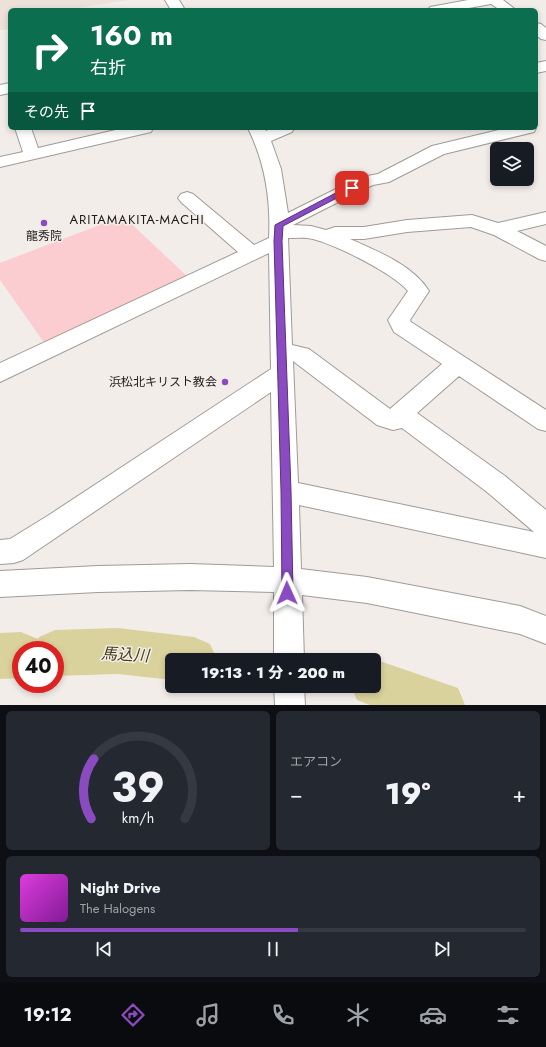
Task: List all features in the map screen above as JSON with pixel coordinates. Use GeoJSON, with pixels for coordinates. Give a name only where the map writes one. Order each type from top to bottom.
{"type":"FeatureCollection","features":[{"type":"Feature","properties":{"kind":"street"},"geometry":{"type":"LineString","coordinates":[[456,8],[492,0],[506,8]]}},
{"type":"Feature","properties":{"kind":"street"},"geometry":{"type":"LineString","coordinates":[[538,29],[546,36]]}},
{"type":"Feature","properties":{"kind":"street"},"geometry":{"type":"LineString","coordinates":[[24,130],[32,154]]}},
{"type":"Feature","properties":{"kind":"street"},"geometry":{"type":"LineString","coordinates":[[0,162],[136,130]]}},
{"type":"Feature","properties":{"kind":"street"},"geometry":{"type":"LineString","coordinates":[[275,130],[258,133],[274,176],[278,232],[281,374],[286,491],[289,653]]}},
{"type":"Feature","properties":{"kind":"street"},"geometry":{"type":"LineString","coordinates":[[0,373],[247,256],[278,232],[368,180],[383,178],[438,150],[519,130]]}},
{"type":"Feature","properties":{"kind":"street"},"geometry":{"type":"LineString","coordinates":[[187,198],[247,256]]}},
{"type":"Feature","properties":{"kind":"street"},"geometry":{"type":"LineString","coordinates":[[497,230],[546,218]]}},
{"type":"Feature","properties":{"kind":"street"},"geometry":{"type":"LineString","coordinates":[[328,236],[335,233],[364,233],[407,226],[464,220],[476,221],[546,254]]}},
{"type":"Feature","properties":{"kind":"street"},"geometry":{"type":"LineString","coordinates":[[202,223],[247,256]]}},
{"type":"Feature","properties":{"kind":"street"},"geometry":{"type":"LineString","coordinates":[[278,232],[312,232],[328,236],[355,248],[415,283],[419,292],[399,320],[400,324],[457,364],[546,422]]}},
{"type":"Feature","properties":{"kind":"street"},"geometry":{"type":"LineString","coordinates":[[281,350],[301,355],[376,413],[393,421],[404,418],[410,421],[496,484],[546,526]]}},
{"type":"Feature","properties":{"kind":"street"},"geometry":{"type":"LineString","coordinates":[[393,421],[457,364]]}},
{"type":"Feature","properties":{"kind":"street"},"geometry":{"type":"LineString","coordinates":[[0,552],[14,550],[51,527],[281,374]]}},
{"type":"Feature","properties":{"kind":"street"},"geometry":{"type":"LineString","coordinates":[[286,491],[546,546]]}},
{"type":"Feature","properties":{"kind":"street"},"geometry":{"type":"LineString","coordinates":[[0,584],[98,579],[190,577],[287,580],[367,590],[520,620],[546,630]]}},
{"type":"Feature","properties":{"kind":"street"},"geometry":{"type":"LineString","coordinates":[[290,693],[290,705]]}},
{"type":"Feature","properties":{"kind":"shaded area"},"geometry":{"type":"Polygon","coordinates":[[[0,0],[128,0],[78,8],[8,8],[8,29],[0,30],[0,0]]]}},
{"type":"Feature","properties":{"kind":"shaded area"},"geometry":{"type":"Polygon","coordinates":[[[123,216],[188,277],[45,344],[0,280],[0,263],[123,216]]]}},
{"type":"Feature","properties":{"kind":"waterway","name":"馬込川"},"geometry":{"type":"LineString","coordinates":[[64,653],[118,651],[165,657]]}},
{"type":"Feature","properties":{"kind":"waterway","name":"馬込川"},"geometry":{"type":"LineString","coordinates":[[0,656],[12,655]]}},
{"type":"Feature","properties":{"kind":"waterway","name":"馬込川"},"geometry":{"type":"LineString","coordinates":[[381,685],[441,705]]}},
{"type":"Feature","properties":{"kind":"place","name":"龍秀院"},"geometry":{"type":"Point","coordinates":[44,223]}},
{"type":"Feature","properties":{"kind":"place","name":"浜松北キリスト教会"},"geometry":{"type":"Point","coordinates":[225,382]}},
{"type":"Feature","properties":{"kind":"district","name":"ARITAMAKITA-MACHI"},"geometry":{"type":"Point","coordinates":[137,219]}},
{"type":"Feature","properties":{"kind":"route"},"geometry":{"type":"LineString","coordinates":[[287,593],[286,491],[281,374],[278,241],[279,225],[352,188]]}}]}
